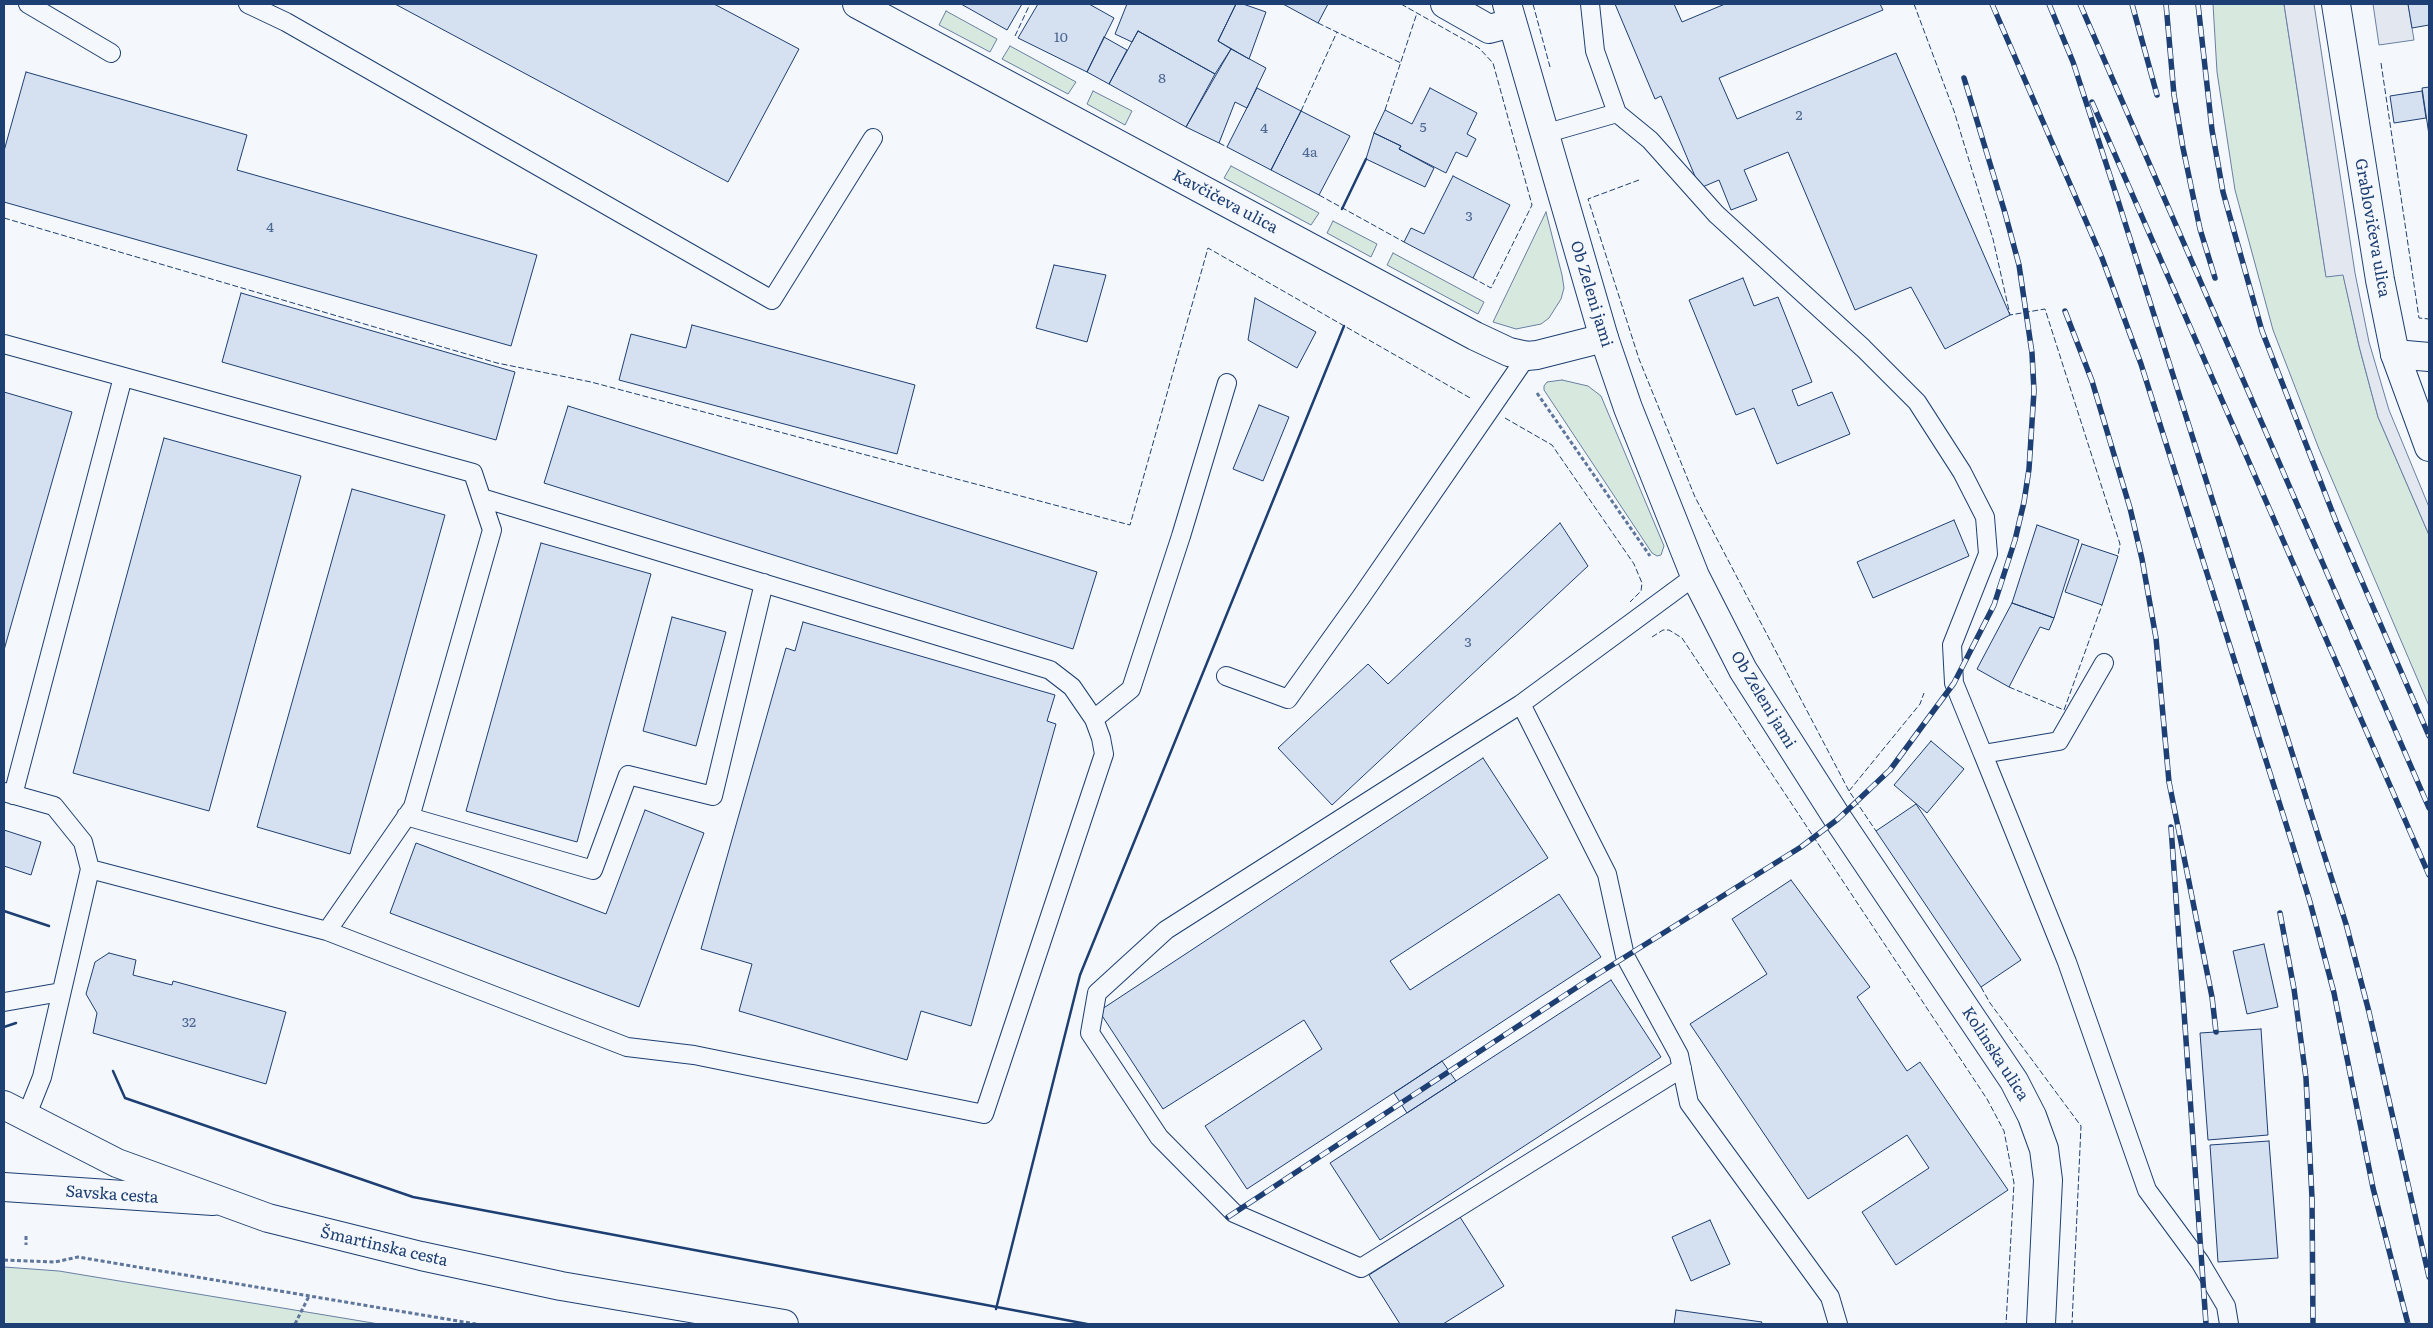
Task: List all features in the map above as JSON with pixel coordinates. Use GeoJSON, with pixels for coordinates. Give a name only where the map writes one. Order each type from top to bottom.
{"type":"FeatureCollection","features":[{"type":"Feature","properties":{"kind":"street","name":"Kavčičeva ulica"},"geometry":{"type":"LineString","coordinates":[[857,4],[1475,336],[1509,352],[1527,356],[1551,352],[1604,338]]}},
{"type":"Feature","properties":{"kind":"street"},"geometry":{"type":"LineString","coordinates":[[1445,4],[1489,29],[1510,13]]}},
{"type":"Feature","properties":{"kind":"street","name":"Grablovičeva ulica"},"geometry":{"type":"LineString","coordinates":[[2336,4],[2370,229],[2395,354],[2429,447]]}},
{"type":"Feature","properties":{"kind":"street","name":"Ob Zeleni jami"},"geometry":{"type":"LineString","coordinates":[[1510,13],[1604,338],[1628,408],[1695,576],[1743,670],[1838,819]]}},
{"type":"Feature","properties":{"kind":"street"},"geometry":{"type":"LineString","coordinates":[[2395,354],[2429,357]]}},
{"type":"Feature","properties":{"kind":"street","name":"Kolinska ulica"},"geometry":{"type":"LineString","coordinates":[[1838,819],[2014,1080],[2032,1116],[2044,1149],[2048,1180],[2041,1324]]}},
{"type":"Feature","properties":{"kind":"street","name":"Šmartinska cesta"},"geometry":{"type":"LineString","coordinates":[[15,1111],[117,1163],[219,1202],[319,1232],[561,1286],[784,1324]]}},
{"type":"Feature","properties":{"kind":"street","name":"Savska cesta"},"geometry":{"type":"LineString","coordinates":[[4,1187],[219,1202]]}},
{"type":"Feature","properties":{"kind":"lane"},"geometry":{"type":"LineString","coordinates":[[28,4],[111,53]]}},
{"type":"Feature","properties":{"kind":"lane"},"geometry":{"type":"LineString","coordinates":[[248,4],[286,22],[772,300],[873,138]]}},
{"type":"Feature","properties":{"kind":"lane"},"geometry":{"type":"LineString","coordinates":[[1590,4],[1595,51],[1617,112],[1650,140],[1716,214],[1863,348],[1917,402],[1962,472],[1985,517],[1988,554],[1952,645],[1954,683],[2067,962],[2147,1190],[2200,1262],[2226,1306],[2229,1324]]}},
{"type":"Feature","properties":{"kind":"lane"},"geometry":{"type":"LineString","coordinates":[[1544,134],[1617,112]]}},
{"type":"Feature","properties":{"kind":"lane"},"geometry":{"type":"LineString","coordinates":[[4,344],[473,473],[492,530],[413,806],[327,931]]}},
{"type":"Feature","properties":{"kind":"lane"},"geometry":{"type":"LineString","coordinates":[[1226,676],[1288,699],[1361,597],[1527,356]]}},
{"type":"Feature","properties":{"kind":"lane"},"geometry":{"type":"LineString","coordinates":[[15,1111],[42,1077],[90,869],[83,842],[54,806],[8,794],[123,377]]}},
{"type":"Feature","properties":{"kind":"lane"},"geometry":{"type":"LineString","coordinates":[[1094,719],[1131,689],[1181,536],[1227,383]]}},
{"type":"Feature","properties":{"kind":"lane"},"geometry":{"type":"LineString","coordinates":[[90,869],[327,931],[627,1047],[694,1055],[984,1114],[1104,754],[1101,738],[1094,719],[1072,687],[1050,670],[482,498]]}},
{"type":"Feature","properties":{"kind":"lane"},"geometry":{"type":"LineString","coordinates":[[1682,1068],[1361,1268],[1234,1213],[1159,1137],[1090,1033],[1097,993],[1166,930],[1521,704],[1695,576]]}},
{"type":"Feature","properties":{"kind":"lane"},"geometry":{"type":"LineString","coordinates":[[406,816],[593,870],[628,774],[713,796],[764,583]]}},
{"type":"Feature","properties":{"kind":"lane"},"geometry":{"type":"LineString","coordinates":[[1983,754],[2059,741],[2104,663]]}},
{"type":"Feature","properties":{"kind":"lane"},"geometry":{"type":"LineString","coordinates":[[1521,704],[1607,874],[1626,956],[1679,1055],[1689,1103],[1830,1297],[1838,1324]]}},
{"type":"Feature","properties":{"kind":"lane"},"geometry":{"type":"LineString","coordinates":[[4,1002],[61,992]]}},
{"type":"Feature","properties":{"kind":"path"},"geometry":{"type":"LineString","coordinates":[[1527,356],[1538,393],[1647,555],[1695,576]]}},
{"type":"Feature","properties":{"kind":"path"},"geometry":{"type":"LineString","coordinates":[[26,1236],[26,1245]]}},
{"type":"Feature","properties":{"kind":"path"},"geometry":{"type":"LineString","coordinates":[[4,1260],[55,1262],[78,1257],[476,1324]]}},
{"type":"Feature","properties":{"kind":"path"},"geometry":{"type":"LineString","coordinates":[[295,1324],[309,1296]]}},
{"type":"Feature","properties":{"kind":"shaded area"},"geometry":{"type":"Polygon","coordinates":[[[2213,4],[2284,4],[2326,276],[2343,274],[2359,346],[2378,417],[2429,535],[2429,706],[2319,449],[2273,330],[2235,190],[2217,72],[2213,4]]]}},
{"type":"Feature","properties":{"kind":"shaded area"},"geometry":{"type":"Polygon","coordinates":[[[2284,4],[2314,4],[2355,273],[2369,342],[2389,410],[2429,507],[2429,535],[2378,417],[2343,275],[2326,277],[2284,4]]]}},
{"type":"Feature","properties":{"kind":"shaded area"},"geometry":{"type":"Polygon","coordinates":[[[2373,4],[2408,4],[2414,40],[2379,45],[2373,4]]]}},
{"type":"Feature","properties":{"kind":"shaded area"},"geometry":{"type":"Polygon","coordinates":[[[946,11],[997,39],[990,52],[939,25],[946,11]]]}},
{"type":"Feature","properties":{"kind":"shaded area"},"geometry":{"type":"Polygon","coordinates":[[[1010,46],[1076,82],[1068,94],[1002,59],[1010,46]]]}},
{"type":"Feature","properties":{"kind":"shaded area"},"geometry":{"type":"Polygon","coordinates":[[[1093,91],[1132,111],[1125,125],[1087,104],[1093,91]]]}},
{"type":"Feature","properties":{"kind":"shaded area"},"geometry":{"type":"Polygon","coordinates":[[[1231,166],[1319,213],[1311,225],[1224,178],[1231,166]]]}},
{"type":"Feature","properties":{"kind":"shaded area"},"geometry":{"type":"Polygon","coordinates":[[[1546,212],[1562,275],[1564,288],[1561,299],[1549,318],[1541,324],[1516,329],[1493,322],[1546,212]]]}},
{"type":"Feature","properties":{"kind":"shaded area"},"geometry":{"type":"Polygon","coordinates":[[[1333,221],[1377,244],[1371,257],[1327,233],[1333,221]]]}},
{"type":"Feature","properties":{"kind":"shaded area"},"geometry":{"type":"Polygon","coordinates":[[[1393,253],[1484,302],[1478,314],[1387,265],[1393,253]]]}},
{"type":"Feature","properties":{"kind":"shaded area"},"geometry":{"type":"Polygon","coordinates":[[[1562,380],[1588,386],[1601,396],[1664,546],[1661,555],[1657,556],[1652,553],[1544,390],[1547,382],[1562,380]]]}},
{"type":"Feature","properties":{"kind":"shaded area"},"geometry":{"type":"Polygon","coordinates":[[[4,1267],[59,1271],[379,1324],[4,1324],[4,1267]]]}},
{"type":"Feature","properties":{"kind":"building"},"geometry":{"type":"Polygon","coordinates":[[[395,4],[714,4],[799,49],[728,182],[395,4]]]}},
{"type":"Feature","properties":{"kind":"building"},"geometry":{"type":"Polygon","coordinates":[[[961,4],[1022,4],[1007,30],[961,4]]]}},
{"type":"Feature","properties":{"kind":"building"},"geometry":{"type":"Polygon","coordinates":[[[1038,4],[1089,4],[1114,18],[1087,72],[1018,38],[1038,4]]]}},
{"type":"Feature","properties":{"kind":"building"},"geometry":{"type":"Polygon","coordinates":[[[1127,4],[1236,4],[1218,41],[1231,49],[1215,74],[1138,31],[1132,42],[1115,34],[1127,4]]]}},
{"type":"Feature","properties":{"kind":"building"},"geometry":{"type":"Polygon","coordinates":[[[1236,4],[1243,4],[1266,12],[1249,59],[1218,41],[1236,4]]]}},
{"type":"Feature","properties":{"kind":"building"},"geometry":{"type":"Polygon","coordinates":[[[1283,4],[1328,4],[1318,23],[1283,4]]]}},
{"type":"Feature","properties":{"kind":"building"},"geometry":{"type":"Polygon","coordinates":[[[1615,4],[1674,4],[1682,22],[1725,4],[1880,4],[1883,10],[1719,78],[1737,119],[1896,53],[2010,315],[1945,349],[1911,287],[1855,310],[1788,152],[1744,170],[1757,200],[1731,210],[1719,180],[1700,188],[1661,96],[1655,99],[1615,4]]]}},
{"type":"Feature","properties":{"kind":"building"},"geometry":{"type":"Polygon","coordinates":[[[2408,4],[2429,4],[2429,25],[2412,28],[2408,4]]]}},
{"type":"Feature","properties":{"kind":"building"},"geometry":{"type":"Polygon","coordinates":[[[1138,31],[1215,74],[1186,127],[1109,84],[1138,31]]]}},
{"type":"Feature","properties":{"kind":"building"},"geometry":{"type":"Polygon","coordinates":[[[1104,37],[1127,50],[1109,84],[1087,72],[1104,37]]]}},
{"type":"Feature","properties":{"kind":"building"},"geometry":{"type":"Polygon","coordinates":[[[1231,49],[1266,68],[1247,108],[1235,102],[1219,143],[1186,127],[1231,49]]]}},
{"type":"Feature","properties":{"kind":"building"},"geometry":{"type":"Polygon","coordinates":[[[26,72],[247,135],[237,170],[537,255],[511,346],[4,202],[4,151],[26,72]]]}},
{"type":"Feature","properties":{"kind":"building"},"geometry":{"type":"Polygon","coordinates":[[[2429,87],[2429,135],[2422,88],[2429,87]]]}},
{"type":"Feature","properties":{"kind":"building"},"geometry":{"type":"Polygon","coordinates":[[[1257,88],[1301,111],[1271,170],[1227,147],[1257,88]]]}},
{"type":"Feature","properties":{"kind":"building"},"geometry":{"type":"Polygon","coordinates":[[[1430,88],[1477,113],[1467,134],[1476,139],[1467,157],[1456,152],[1446,173],[1399,149],[1401,146],[1374,133],[1385,110],[1412,124],[1430,88]]]}},
{"type":"Feature","properties":{"kind":"building"},"geometry":{"type":"Polygon","coordinates":[[[2422,91],[2426,118],[2394,123],[2390,96],[2422,91]]]}},
{"type":"Feature","properties":{"kind":"building"},"geometry":{"type":"Polygon","coordinates":[[[1301,111],[1350,136],[1319,195],[1271,170],[1301,111]]]}},
{"type":"Feature","properties":{"kind":"building"},"geometry":{"type":"Polygon","coordinates":[[[1374,133],[1401,146],[1399,149],[1434,168],[1425,187],[1366,159],[1374,133]]]}},
{"type":"Feature","properties":{"kind":"building"},"geometry":{"type":"Polygon","coordinates":[[[1453,176],[1510,205],[1473,278],[1404,242],[1411,228],[1424,234],[1453,176]]]}},
{"type":"Feature","properties":{"kind":"building"},"geometry":{"type":"Polygon","coordinates":[[[1054,265],[1106,275],[1087,342],[1036,328],[1054,265]]]}},
{"type":"Feature","properties":{"kind":"building"},"geometry":{"type":"Polygon","coordinates":[[[1743,278],[1754,306],[1778,297],[1812,382],[1792,390],[1798,406],[1832,392],[1850,434],[1777,464],[1754,408],[1736,415],[1689,300],[1743,278]]]}},
{"type":"Feature","properties":{"kind":"building"},"geometry":{"type":"Polygon","coordinates":[[[241,293],[515,372],[496,440],[222,362],[241,293]]]}},
{"type":"Feature","properties":{"kind":"building"},"geometry":{"type":"Polygon","coordinates":[[[1255,298],[1316,332],[1297,368],[1248,340],[1255,298]]]}},
{"type":"Feature","properties":{"kind":"building"},"geometry":{"type":"Polygon","coordinates":[[[692,325],[915,385],[897,454],[619,380],[631,334],[686,348],[692,325]]]}},
{"type":"Feature","properties":{"kind":"building"},"geometry":{"type":"Polygon","coordinates":[[[4,392],[72,412],[4,650],[4,392]]]}},
{"type":"Feature","properties":{"kind":"building"},"geometry":{"type":"Polygon","coordinates":[[[1259,405],[1289,417],[1263,481],[1233,469],[1259,405]]]}},
{"type":"Feature","properties":{"kind":"building"},"geometry":{"type":"Polygon","coordinates":[[[568,406],[1097,572],[1073,649],[544,483],[568,406]]]}},
{"type":"Feature","properties":{"kind":"building"},"geometry":{"type":"Polygon","coordinates":[[[164,438],[301,476],[209,811],[73,773],[164,438]]]}},
{"type":"Feature","properties":{"kind":"building"},"geometry":{"type":"Polygon","coordinates":[[[352,489],[445,515],[350,854],[257,827],[352,489]]]}},
{"type":"Feature","properties":{"kind":"building"},"geometry":{"type":"Polygon","coordinates":[[[1954,520],[1969,556],[1873,598],[1857,562],[1954,520]]]}},
{"type":"Feature","properties":{"kind":"building"},"geometry":{"type":"Polygon","coordinates":[[[1560,523],[1588,566],[1332,805],[1278,748],[1368,664],[1388,684],[1560,523]]]}},
{"type":"Feature","properties":{"kind":"building"},"geometry":{"type":"Polygon","coordinates":[[[2037,525],[2079,540],[2054,618],[2012,603],[2037,525]]]}},
{"type":"Feature","properties":{"kind":"building"},"geometry":{"type":"Polygon","coordinates":[[[541,543],[651,574],[577,842],[466,811],[541,543]]]}},
{"type":"Feature","properties":{"kind":"building"},"geometry":{"type":"Polygon","coordinates":[[[2082,544],[2118,556],[2102,605],[2065,592],[2082,544]]]}},
{"type":"Feature","properties":{"kind":"building"},"geometry":{"type":"Polygon","coordinates":[[[2012,603],[2054,618],[2049,630],[2040,627],[2009,687],[1977,669],[2012,603]]]}},
{"type":"Feature","properties":{"kind":"building"},"geometry":{"type":"Polygon","coordinates":[[[672,617],[726,632],[696,746],[643,731],[672,617]]]}},
{"type":"Feature","properties":{"kind":"building"},"geometry":{"type":"Polygon","coordinates":[[[803,622],[1055,695],[1047,721],[1056,724],[971,1026],[921,1011],[907,1060],[739,1011],[752,964],[701,949],[786,648],[795,651],[803,622]]]}},
{"type":"Feature","properties":{"kind":"building"},"geometry":{"type":"Polygon","coordinates":[[[1931,741],[1964,769],[1927,813],[1894,785],[1931,741]]]}},
{"type":"Feature","properties":{"kind":"building"},"geometry":{"type":"Polygon","coordinates":[[[1483,758],[1548,858],[1390,961],[1410,990],[1559,894],[1601,957],[1247,1189],[1205,1126],[1322,1049],[1304,1020],[1163,1109],[1099,1011],[1483,758]]]}},
{"type":"Feature","properties":{"kind":"building"},"geometry":{"type":"Polygon","coordinates":[[[1916,804],[2021,960],[1981,987],[1876,831],[1916,804]]]}},
{"type":"Feature","properties":{"kind":"building"},"geometry":{"type":"Polygon","coordinates":[[[645,810],[704,833],[639,1007],[390,913],[416,843],[606,914],[645,810]]]}},
{"type":"Feature","properties":{"kind":"building"},"geometry":{"type":"Polygon","coordinates":[[[4,830],[41,842],[31,875],[4,866],[4,830]]]}},
{"type":"Feature","properties":{"kind":"building"},"geometry":{"type":"Polygon","coordinates":[[[1791,880],[1870,987],[1857,997],[1907,1071],[1920,1062],[2008,1190],[1896,1265],[1862,1212],[1929,1168],[1907,1135],[1808,1199],[1690,1024],[1767,974],[1732,919],[1791,880]]]}},
{"type":"Feature","properties":{"kind":"building"},"geometry":{"type":"Polygon","coordinates":[[[2264,944],[2278,1007],[2247,1014],[2233,951],[2264,944]]]}},
{"type":"Feature","properties":{"kind":"building"},"geometry":{"type":"Polygon","coordinates":[[[109,953],[136,960],[133,975],[172,985],[173,981],[286,1012],[266,1084],[93,1033],[97,1013],[86,994],[95,962],[109,953]]]}},
{"type":"Feature","properties":{"kind":"building"},"geometry":{"type":"Polygon","coordinates":[[[1611,980],[1661,1057],[1380,1240],[1330,1163],[1611,980]]]}},
{"type":"Feature","properties":{"kind":"building"},"geometry":{"type":"Polygon","coordinates":[[[2261,1029],[2268,1135],[2208,1140],[2200,1033],[2261,1029]]]}},
{"type":"Feature","properties":{"kind":"building"},"geometry":{"type":"Polygon","coordinates":[[[1442,1061],[1456,1081],[1407,1113],[1394,1093],[1442,1061]]]}},
{"type":"Feature","properties":{"kind":"building"},"geometry":{"type":"Polygon","coordinates":[[[2269,1141],[2278,1258],[2218,1262],[2210,1145],[2269,1141]]]}},
{"type":"Feature","properties":{"kind":"building"},"geometry":{"type":"Polygon","coordinates":[[[1460,1217],[1504,1286],[1443,1324],[1400,1324],[1369,1275],[1460,1217]]]}},
{"type":"Feature","properties":{"kind":"building"},"geometry":{"type":"Polygon","coordinates":[[[1710,1220],[1730,1264],[1691,1281],[1672,1237],[1710,1220]]]}},
{"type":"Feature","properties":{"kind":"building"},"geometry":{"type":"Polygon","coordinates":[[[1676,1310],[1762,1322],[1761,1324],[1674,1324],[1676,1310]]]}},
{"type":"Feature","properties":{"kind":"railway"},"geometry":{"type":"LineString","coordinates":[[1992,4],[2102,258],[2141,364],[2292,843],[2334,993],[2373,1188],[2408,1324]]}},
{"type":"Feature","properties":{"kind":"railway"},"geometry":{"type":"LineString","coordinates":[[2049,4],[2073,62],[2115,191],[2346,924],[2369,1012],[2429,1277]]}},
{"type":"Feature","properties":{"kind":"railway"},"geometry":{"type":"LineString","coordinates":[[2080,4],[2429,808]]}},
{"type":"Feature","properties":{"kind":"railway"},"geometry":{"type":"LineString","coordinates":[[2132,4],[2157,95]]}},
{"type":"Feature","properties":{"kind":"railway"},"geometry":{"type":"LineString","coordinates":[[2166,4],[2174,95],[2183,148],[2200,229],[2215,278]]}},
{"type":"Feature","properties":{"kind":"railway"},"geometry":{"type":"LineString","coordinates":[[2198,4],[2212,130],[2223,192],[2262,331],[2337,524],[2429,736]]}},
{"type":"Feature","properties":{"kind":"railway"},"geometry":{"type":"LineString","coordinates":[[1228,1217],[1585,982],[1801,847],[1838,819],[1890,770],[1954,683],[1994,605],[2015,540],[2029,469],[2034,391],[2032,353],[2019,265],[1964,78]]}},
{"type":"Feature","properties":{"kind":"railway"},"geometry":{"type":"LineString","coordinates":[[2092,102],[2429,875]]}},
{"type":"Feature","properties":{"kind":"railway"},"geometry":{"type":"LineString","coordinates":[[2065,311],[2092,381],[2130,508],[2142,559],[2156,638],[2169,782],[2212,997],[2216,1032]]}},
{"type":"Feature","properties":{"kind":"railway"},"geometry":{"type":"LineString","coordinates":[[2171,827],[2206,1324]]}},
{"type":"Feature","properties":{"kind":"railway"},"geometry":{"type":"LineString","coordinates":[[2280,913],[2294,989],[2306,1078],[2312,1198],[2313,1324]]}},
{"type":"Feature","properties":{"kind":"fence"},"geometry":{"type":"LineString","coordinates":[[1015,36],[1030,4]]}},
{"type":"Feature","properties":{"kind":"fence"},"geometry":{"type":"LineString","coordinates":[[1401,4],[1479,48],[1493,63],[1532,205],[1491,288],[1473,278]]}},
{"type":"Feature","properties":{"kind":"fence"},"geometry":{"type":"LineString","coordinates":[[1533,4],[1550,67]]}},
{"type":"Feature","properties":{"kind":"fence"},"geometry":{"type":"LineString","coordinates":[[1914,4],[1954,111],[1993,239],[2010,315],[2045,309],[2120,544],[2118,556]]}},
{"type":"Feature","properties":{"kind":"fence"},"geometry":{"type":"LineString","coordinates":[[1385,110],[1417,13]]}},
{"type":"Feature","properties":{"kind":"fence"},"geometry":{"type":"LineString","coordinates":[[1318,23],[1401,63]]}},
{"type":"Feature","properties":{"kind":"fence"},"geometry":{"type":"LineString","coordinates":[[1301,111],[1337,32]]}},
{"type":"Feature","properties":{"kind":"fence"},"geometry":{"type":"LineString","coordinates":[[2381,63],[2419,318],[2429,319]]}},
{"type":"Feature","properties":{"kind":"fence"},"geometry":{"type":"LineString","coordinates":[[1219,143],[1227,147]]}},
{"type":"Feature","properties":{"kind":"fence"},"geometry":{"type":"LineString","coordinates":[[1639,180],[1588,199],[1639,359],[1695,497],[1849,791],[1876,831]]}},
{"type":"Feature","properties":{"kind":"fence"},"geometry":{"type":"LineString","coordinates":[[1319,195],[1404,242]]}},
{"type":"Feature","properties":{"kind":"fence"},"geometry":{"type":"LineString","coordinates":[[4,218],[497,363],[591,382],[1130,525],[1208,248],[1472,399]]}},
{"type":"Feature","properties":{"kind":"fence"},"geometry":{"type":"LineString","coordinates":[[1505,418],[1552,445],[1634,564],[1642,583],[1641,591],[1630,602]]}},
{"type":"Feature","properties":{"kind":"fence"},"geometry":{"type":"LineString","coordinates":[[2009,687],[2064,710],[2102,605]]}},
{"type":"Feature","properties":{"kind":"fence"},"geometry":{"type":"LineString","coordinates":[[1652,637],[1663,630],[1669,630],[1682,638],[1987,1099],[2004,1131],[2014,1183],[2006,1324]]}},
{"type":"Feature","properties":{"kind":"fence"},"geometry":{"type":"LineString","coordinates":[[1849,791],[1920,704],[1924,693]]}},
{"type":"Feature","properties":{"kind":"fence"},"geometry":{"type":"LineString","coordinates":[[1981,987],[1990,1003],[2081,1126],[2072,1324]]}},
{"type":"Feature","properties":{"kind":"wall"},"geometry":{"type":"LineString","coordinates":[[1342,209],[1366,159]]}},
{"type":"Feature","properties":{"kind":"wall"},"geometry":{"type":"LineString","coordinates":[[996,1309],[1080,975],[1344,326]]}},
{"type":"Feature","properties":{"kind":"wall"},"geometry":{"type":"LineString","coordinates":[[4,911],[49,926]]}},
{"type":"Feature","properties":{"kind":"wall"},"geometry":{"type":"LineString","coordinates":[[4,1027],[16,1023]]}},
{"type":"Feature","properties":{"kind":"wall"},"geometry":{"type":"LineString","coordinates":[[113,1071],[125,1098],[413,1197],[1087,1324]]}}]}
